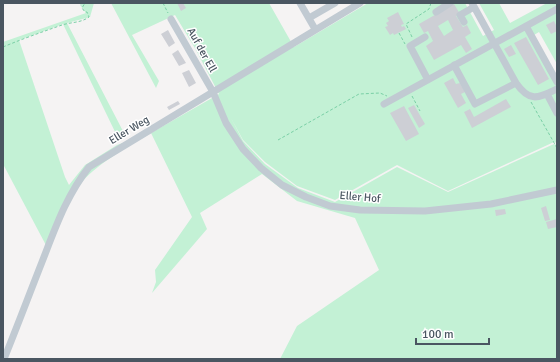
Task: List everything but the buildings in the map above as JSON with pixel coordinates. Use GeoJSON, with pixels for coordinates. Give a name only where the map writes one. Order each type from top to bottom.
{"type":"FeatureCollection","features":[{"type":"Feature","properties":{"kind":"street"},"geometry":{"type":"LineString","coordinates":[[300,3],[315,29]]}},
{"type":"Feature","properties":{"kind":"street"},"geometry":{"type":"LineString","coordinates":[[309,18],[336,3]]}},
{"type":"Feature","properties":{"kind":"street","name":"Eller Weg"},"geometry":{"type":"LineString","coordinates":[[4,359],[56,224],[68,197],[89,167],[360,3]]}},
{"type":"Feature","properties":{"kind":"street"},"geometry":{"type":"LineString","coordinates":[[436,12],[450,3]]}},
{"type":"Feature","properties":{"kind":"street"},"geometry":{"type":"LineString","coordinates":[[464,22],[460,15],[473,5],[523,93],[532,97],[541,97],[557,89]]}},
{"type":"Feature","properties":{"kind":"street"},"geometry":{"type":"LineString","coordinates":[[384,104],[557,9]]}},
{"type":"Feature","properties":{"kind":"street","name":"Auf der Ell"},"geometry":{"type":"LineString","coordinates":[[172,19],[213,92]]}},
{"type":"Feature","properties":{"kind":"street"},"geometry":{"type":"LineString","coordinates":[[526,26],[557,82]]}},
{"type":"Feature","properties":{"kind":"street"},"geometry":{"type":"LineString","coordinates":[[425,37],[413,44],[428,80]]}},
{"type":"Feature","properties":{"kind":"street"},"geometry":{"type":"LineString","coordinates":[[454,66],[475,104],[516,83]]}},
{"type":"Feature","properties":{"kind":"street","name":"Eller Hof"},"geometry":{"type":"LineString","coordinates":[[213,92],[226,123],[243,149],[261,168],[282,185],[306,197],[330,206],[360,210],[425,210],[491,204],[557,190]]}},
{"type":"Feature","properties":{"kind":"street"},"geometry":{"type":"LineString","coordinates":[[547,94],[557,113]]}},
{"type":"Feature","properties":{"kind":"path"},"geometry":{"type":"LineString","coordinates":[[3,47],[61,26],[86,19],[89,16],[82,8],[85,3]]}},
{"type":"Feature","properties":{"kind":"path"},"geometry":{"type":"LineString","coordinates":[[163,3],[172,19]]}},
{"type":"Feature","properties":{"kind":"path"},"geometry":{"type":"LineString","coordinates":[[399,33],[406,46],[413,44],[406,24],[429,9],[431,3]]}},
{"type":"Feature","properties":{"kind":"path"},"geometry":{"type":"LineString","coordinates":[[409,90],[420,111]]}},
{"type":"Feature","properties":{"kind":"path"},"geometry":{"type":"LineString","coordinates":[[278,140],[359,94],[380,93],[393,99]]}},
{"type":"Feature","properties":{"kind":"path"},"geometry":{"type":"LineString","coordinates":[[527,95],[557,148]]}},
{"type":"Feature","properties":{"kind":"green space"},"geometry":{"type":"Polygon","coordinates":[[[81,3],[94,3],[90,17],[67,23],[125,135],[118,138],[63,24],[19,40],[69,185],[85,165],[117,145],[151,133],[106,161],[83,181],[72,196],[48,249],[3,164],[3,42],[86,13],[80,5],[81,3]]]}},
{"type":"Feature","properties":{"kind":"green space"},"geometry":{"type":"Polygon","coordinates":[[[111,3],[269,3],[294,47],[368,3],[465,3],[483,36],[494,30],[479,3],[499,3],[510,23],[547,3],[557,3],[557,64],[539,32],[534,35],[555,73],[557,72],[557,143],[554,142],[448,191],[397,165],[335,200],[297,186],[265,162],[243,140],[231,118],[243,141],[265,164],[298,188],[335,202],[397,167],[448,192],[554,144],[557,145],[557,359],[280,359],[297,326],[379,270],[355,218],[297,201],[262,174],[200,213],[207,229],[152,293],[156,282],[155,270],[192,217],[151,133],[219,94],[196,50],[175,15],[132,35],[159,81],[156,88],[111,3]]]}}]}
